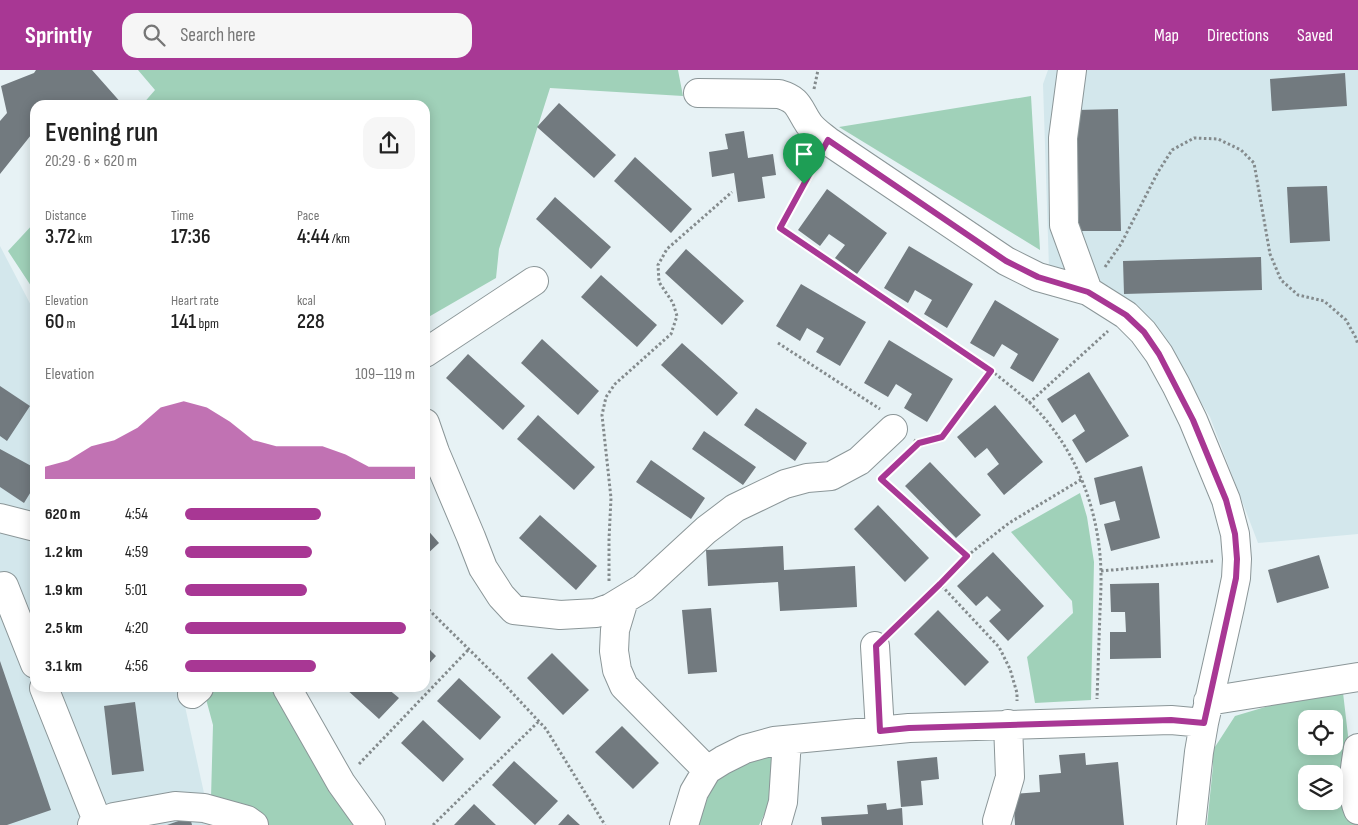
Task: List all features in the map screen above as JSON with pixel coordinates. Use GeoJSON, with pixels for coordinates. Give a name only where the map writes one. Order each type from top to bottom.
{"type":"FeatureCollection","features":[{"type":"Feature","properties":{"kind":"street"},"geometry":{"type":"LineString","coordinates":[[1072,70],[1063,138],[1064,225],[1088,292]]}},
{"type":"Feature","properties":{"kind":"street"},"geometry":{"type":"LineString","coordinates":[[698,93],[778,94],[789,97],[797,103],[810,126],[828,140],[1006,261],[1038,277],[1088,292],[1126,315],[1144,332],[1159,354],[1193,420],[1226,500],[1235,534],[1237,559],[1236,578],[1199,752],[1191,825]]}},
{"type":"Feature","properties":{"kind":"street"},"geometry":{"type":"LineString","coordinates":[[430,350],[534,282]]}},
{"type":"Feature","properties":{"kind":"street"},"geometry":{"type":"LineString","coordinates":[[430,456],[472,537],[483,568],[501,596],[514,610],[560,615],[596,613],[617,604],[643,588],[706,530],[735,508],[785,484],[807,478],[831,476],[859,461],[893,429]]}},
{"type":"Feature","properties":{"kind":"street"},"geometry":{"type":"LineString","coordinates":[[0,518],[30,526]]}},
{"type":"Feature","properties":{"kind":"street"},"geometry":{"type":"LineString","coordinates":[[4,586],[30,651]]}},
{"type":"Feature","properties":{"kind":"street"},"geometry":{"type":"LineString","coordinates":[[617,604],[614,651],[617,670],[624,686],[707,770]]}},
{"type":"Feature","properties":{"kind":"street"},"geometry":{"type":"LineString","coordinates":[[876,646],[880,731]]}},
{"type":"Feature","properties":{"kind":"street"},"geometry":{"type":"LineString","coordinates":[[684,825],[694,792],[707,770],[745,749],[774,741],[909,728],[1171,720],[1358,677]]}},
{"type":"Feature","properties":{"kind":"street"},"geometry":{"type":"LineString","coordinates":[[46,692],[95,824],[114,817],[175,806],[204,808],[247,820],[254,825]]}},
{"type":"Feature","properties":{"kind":"street"},"geometry":{"type":"LineString","coordinates":[[289,692],[341,783],[371,825]]}},
{"type":"Feature","properties":{"kind":"street"},"geometry":{"type":"LineString","coordinates":[[997,821],[1010,777],[1013,724]]}},
{"type":"Feature","properties":{"kind":"street"},"geometry":{"type":"LineString","coordinates":[[776,825],[782,802],[787,740]]}},
{"type":"Feature","properties":{"kind":"street"},"geometry":{"type":"LineString","coordinates":[[1358,748],[1354,773],[1355,804],[1358,810]]}},
{"type":"Feature","properties":{"kind":"path"},"geometry":{"type":"LineString","coordinates":[[1088,292],[1121,244],[1158,172],[1172,150],[1194,138],[1218,139],[1241,150],[1254,163],[1270,254],[1281,280],[1298,295],[1324,301],[1346,320],[1358,345]]}},
{"type":"Feature","properties":{"kind":"path"},"geometry":{"type":"LineString","coordinates":[[828,140],[780,228],[1012,387],[1039,412],[1056,433],[1082,479],[1091,502],[1099,546],[1101,571],[1097,722]]}},
{"type":"Feature","properties":{"kind":"path"},"geometry":{"type":"LineString","coordinates":[[617,604],[608,538],[611,498],[602,415],[606,397],[615,384],[671,334],[677,316],[673,303],[659,282],[658,265],[667,249],[732,192]]}},
{"type":"Feature","properties":{"kind":"path"},"geometry":{"type":"LineString","coordinates":[[1029,403],[1126,315]]}},
{"type":"Feature","properties":{"kind":"path"},"geometry":{"type":"LineString","coordinates":[[778,343],[896,420],[893,429],[919,443]]}},
{"type":"Feature","properties":{"kind":"path"},"geometry":{"type":"LineString","coordinates":[[967,556],[881,479],[919,443],[942,437],[991,371]]}},
{"type":"Feature","properties":{"kind":"path"},"geometry":{"type":"LineString","coordinates":[[876,646],[967,556],[1009,523],[1082,479]]}},
{"type":"Feature","properties":{"kind":"path"},"geometry":{"type":"LineString","coordinates":[[1101,571],[1237,559]]}},
{"type":"Feature","properties":{"kind":"path"},"geometry":{"type":"LineString","coordinates":[[940,584],[999,647],[1010,669],[1017,693],[1013,724]]}},
{"type":"Feature","properties":{"kind":"path"},"geometry":{"type":"LineString","coordinates":[[430,611],[546,729],[605,825]]}},
{"type":"Feature","properties":{"kind":"path"},"geometry":{"type":"LineString","coordinates":[[430,690],[469,649]]}},
{"type":"Feature","properties":{"kind":"path"},"geometry":{"type":"LineString","coordinates":[[341,783],[428,692]]}},
{"type":"Feature","properties":{"kind":"path"},"geometry":{"type":"LineString","coordinates":[[433,825],[538,720]]}},
{"type":"Feature","properties":{"kind":"shaded area"},"geometry":{"type":"Polygon","coordinates":[[[1048,70],[1358,70],[1358,534],[1258,543],[1210,417],[1152,323],[1049,268],[1043,84],[1048,70]]]}},
{"type":"Feature","properties":{"kind":"shaded area"},"geometry":{"type":"Polygon","coordinates":[[[0,246],[30,303],[30,692],[182,692],[211,825],[0,825],[0,246]]]}},
{"type":"Feature","properties":{"kind":"green space"},"geometry":{"type":"Polygon","coordinates":[[[138,70],[678,70],[683,96],[550,88],[499,249],[496,278],[430,316],[430,100],[146,100],[155,90],[138,70]]]}},
{"type":"Feature","properties":{"kind":"green space"},"geometry":{"type":"Polygon","coordinates":[[[1031,96],[1040,250],[839,127],[1031,96]]]}},
{"type":"Feature","properties":{"kind":"green space"},"geometry":{"type":"Polygon","coordinates":[[[30,227],[30,284],[8,251],[30,227]]]}},
{"type":"Feature","properties":{"kind":"green space"},"geometry":{"type":"Polygon","coordinates":[[[1080,493],[1087,517],[1094,562],[1091,700],[1035,703],[1027,657],[1073,613],[1072,601],[1011,532],[1080,493]]]}},
{"type":"Feature","properties":{"kind":"green space"},"geometry":{"type":"Polygon","coordinates":[[[1342,684],[1357,825],[1207,825],[1213,750],[1235,716],[1342,684]]]}},
{"type":"Feature","properties":{"kind":"green space"},"geometry":{"type":"Polygon","coordinates":[[[204,692],[298,692],[370,825],[255,825],[211,798],[213,725],[204,692]]]}},
{"type":"Feature","properties":{"kind":"green space"},"geometry":{"type":"Polygon","coordinates":[[[775,751],[768,807],[759,825],[691,825],[712,780],[731,766],[775,751]]]}},
{"type":"Feature","properties":{"kind":"building"},"geometry":{"type":"Polygon","coordinates":[[[36,70],[92,70],[119,100],[30,100],[30,136],[0,174],[0,121],[7,113],[1,86],[34,73],[36,70]]]}},
{"type":"Feature","properties":{"kind":"building"},"geometry":{"type":"Polygon","coordinates":[[[1345,73],[1347,106],[1272,111],[1270,79],[1345,73]]]}},
{"type":"Feature","properties":{"kind":"building"},"geometry":{"type":"Polygon","coordinates":[[[559,103],[616,155],[594,178],[537,127],[559,103]]]}},
{"type":"Feature","properties":{"kind":"building"},"geometry":{"type":"Polygon","coordinates":[[[1118,109],[1121,231],[1079,231],[1077,110],[1118,109]]]}},
{"type":"Feature","properties":{"kind":"building"},"geometry":{"type":"Polygon","coordinates":[[[744,131],[748,158],[773,154],[776,175],[762,177],[765,198],[738,202],[734,173],[712,177],[709,152],[728,149],[725,134],[744,131]]]}},
{"type":"Feature","properties":{"kind":"building"},"geometry":{"type":"Polygon","coordinates":[[[635,157],[692,209],[671,233],[614,181],[635,157]]]}},
{"type":"Feature","properties":{"kind":"building"},"geometry":{"type":"Polygon","coordinates":[[[1327,186],[1330,241],[1290,243],[1287,187],[1327,186]]]}},
{"type":"Feature","properties":{"kind":"building"},"geometry":{"type":"Polygon","coordinates":[[[827,189],[887,233],[857,274],[835,258],[845,245],[829,234],[820,246],[798,230],[827,189]]]}},
{"type":"Feature","properties":{"kind":"building"},"geometry":{"type":"Polygon","coordinates":[[[555,197],[611,247],[591,269],[536,219],[555,197]]]}},
{"type":"Feature","properties":{"kind":"building"},"geometry":{"type":"Polygon","coordinates":[[[909,246],[973,284],[947,328],[924,314],[932,300],[915,290],[908,303],[884,288],[909,246]]]}},
{"type":"Feature","properties":{"kind":"building"},"geometry":{"type":"Polygon","coordinates":[[[686,249],[744,301],[722,325],[665,273],[686,249]]]}},
{"type":"Feature","properties":{"kind":"building"},"geometry":{"type":"Polygon","coordinates":[[[1261,257],[1262,290],[1124,294],[1123,261],[1261,257]]]}},
{"type":"Feature","properties":{"kind":"building"},"geometry":{"type":"Polygon","coordinates":[[[601,275],[657,325],[637,347],[581,297],[601,275]]]}},
{"type":"Feature","properties":{"kind":"building"},"geometry":{"type":"Polygon","coordinates":[[[801,284],[866,322],[840,366],[816,352],[824,338],[807,328],[800,341],[776,326],[801,284]]]}},
{"type":"Feature","properties":{"kind":"building"},"geometry":{"type":"Polygon","coordinates":[[[995,300],[1059,339],[1033,382],[1010,368],[1018,354],[1002,344],[994,357],[970,343],[995,300]]]}},
{"type":"Feature","properties":{"kind":"building"},"geometry":{"type":"Polygon","coordinates":[[[542,339],[599,391],[578,415],[521,363],[542,339]]]}},
{"type":"Feature","properties":{"kind":"building"},"geometry":{"type":"Polygon","coordinates":[[[889,340],[953,379],[927,422],[904,408],[912,394],[896,384],[888,397],[864,383],[889,340]]]}},
{"type":"Feature","properties":{"kind":"building"},"geometry":{"type":"Polygon","coordinates":[[[682,343],[738,393],[717,416],[661,365],[682,343]]]}},
{"type":"Feature","properties":{"kind":"building"},"geometry":{"type":"Polygon","coordinates":[[[468,354],[525,406],[503,430],[446,378],[468,354]]]}},
{"type":"Feature","properties":{"kind":"building"},"geometry":{"type":"Polygon","coordinates":[[[1089,372],[1129,436],[1086,463],[1072,440],[1085,431],[1075,414],[1062,423],[1047,399],[1089,372]]]}},
{"type":"Feature","properties":{"kind":"building"},"geometry":{"type":"Polygon","coordinates":[[[0,386],[30,406],[7,441],[0,436],[0,386]]]}},
{"type":"Feature","properties":{"kind":"building"},"geometry":{"type":"Polygon","coordinates":[[[995,405],[1043,462],[1004,495],[987,474],[999,464],[987,448],[975,458],[957,437],[995,405]]]}},
{"type":"Feature","properties":{"kind":"building"},"geometry":{"type":"Polygon","coordinates":[[[756,408],[807,443],[795,461],[744,425],[756,408]]]}},
{"type":"Feature","properties":{"kind":"building"},"geometry":{"type":"Polygon","coordinates":[[[538,415],[595,467],[574,490],[517,439],[538,415]]]}},
{"type":"Feature","properties":{"kind":"building"},"geometry":{"type":"Polygon","coordinates":[[[704,431],[756,467],[743,485],[692,449],[704,431]]]}},
{"type":"Feature","properties":{"kind":"building"},"geometry":{"type":"Polygon","coordinates":[[[0,449],[30,465],[30,493],[24,503],[0,487],[0,449]]]}},
{"type":"Feature","properties":{"kind":"building"},"geometry":{"type":"Polygon","coordinates":[[[651,460],[705,498],[691,519],[636,482],[651,460]]]}},
{"type":"Feature","properties":{"kind":"building"},"geometry":{"type":"Polygon","coordinates":[[[930,462],[981,515],[956,538],[905,486],[930,462]]]}},
{"type":"Feature","properties":{"kind":"building"},"geometry":{"type":"Polygon","coordinates":[[[1142,466],[1160,538],[1111,551],[1104,524],[1120,520],[1115,501],[1100,505],[1094,478],[1142,466]]]}},
{"type":"Feature","properties":{"kind":"building"},"geometry":{"type":"Polygon","coordinates":[[[878,505],[929,558],[905,582],[854,529],[878,505]]]}},
{"type":"Feature","properties":{"kind":"building"},"geometry":{"type":"Polygon","coordinates":[[[540,515],[597,566],[576,590],[519,538],[540,515]]]}},
{"type":"Feature","properties":{"kind":"building"},"geometry":{"type":"Polygon","coordinates":[[[430,533],[439,543],[430,551],[430,533]]]}},
{"type":"Feature","properties":{"kind":"building"},"geometry":{"type":"Polygon","coordinates":[[[783,546],[784,570],[855,566],[857,607],[780,611],[778,582],[708,586],[706,550],[783,546]]]}},
{"type":"Feature","properties":{"kind":"building"},"geometry":{"type":"Polygon","coordinates":[[[993,552],[1044,606],[1008,641],[989,621],[1001,610],[987,596],[976,606],[957,586],[993,552]]]}},
{"type":"Feature","properties":{"kind":"building"},"geometry":{"type":"Polygon","coordinates":[[[1319,555],[1329,588],[1277,603],[1268,570],[1319,555]]]}},
{"type":"Feature","properties":{"kind":"building"},"geometry":{"type":"Polygon","coordinates":[[[1159,583],[1161,658],[1110,659],[1110,632],[1126,632],[1125,612],[1111,612],[1110,584],[1159,583]]]}},
{"type":"Feature","properties":{"kind":"building"},"geometry":{"type":"Polygon","coordinates":[[[711,608],[717,672],[688,674],[682,610],[711,608]]]}},
{"type":"Feature","properties":{"kind":"building"},"geometry":{"type":"Polygon","coordinates":[[[938,610],[989,662],[965,686],[914,634],[938,610]]]}},
{"type":"Feature","properties":{"kind":"building"},"geometry":{"type":"Polygon","coordinates":[[[430,650],[436,656],[430,663],[430,650]]]}},
{"type":"Feature","properties":{"kind":"building"},"geometry":{"type":"Polygon","coordinates":[[[552,653],[589,690],[563,715],[527,678],[552,653]]]}},
{"type":"Feature","properties":{"kind":"building"},"geometry":{"type":"Polygon","coordinates":[[[0,661],[51,810],[7,825],[0,825],[0,661]]]}},
{"type":"Feature","properties":{"kind":"building"},"geometry":{"type":"Polygon","coordinates":[[[459,678],[501,717],[480,740],[437,701],[459,678]]]}},
{"type":"Feature","properties":{"kind":"building"},"geometry":{"type":"Polygon","coordinates":[[[349,692],[392,692],[399,698],[379,719],[349,692]]]}},
{"type":"Feature","properties":{"kind":"building"},"geometry":{"type":"Polygon","coordinates":[[[135,702],[144,771],[112,775],[104,706],[135,702]]]}},
{"type":"Feature","properties":{"kind":"building"},"geometry":{"type":"Polygon","coordinates":[[[423,720],[464,759],[443,782],[401,743],[423,720]]]}},
{"type":"Feature","properties":{"kind":"building"},"geometry":{"type":"Polygon","coordinates":[[[622,726],[659,763],[633,789],[595,752],[622,726]]]}},
{"type":"Feature","properties":{"kind":"building"},"geometry":{"type":"Polygon","coordinates":[[[1085,753],[1086,765],[1118,762],[1124,825],[1015,825],[1013,794],[1040,792],[1039,775],[1061,773],[1059,755],[1085,753]]]}},
{"type":"Feature","properties":{"kind":"building"},"geometry":{"type":"Polygon","coordinates":[[[937,757],[939,779],[921,781],[923,805],[901,807],[897,761],[937,757]]]}},
{"type":"Feature","properties":{"kind":"building"},"geometry":{"type":"Polygon","coordinates":[[[514,761],[558,801],[535,825],[492,785],[514,761]]]}},
{"type":"Feature","properties":{"kind":"building"},"geometry":{"type":"Polygon","coordinates":[[[886,803],[887,810],[902,808],[903,825],[822,825],[821,817],[868,814],[867,805],[886,803]]]}},
{"type":"Feature","properties":{"kind":"building"},"geometry":{"type":"Polygon","coordinates":[[[474,804],[496,825],[454,825],[474,804]]]}},
{"type":"Feature","properties":{"kind":"building"},"geometry":{"type":"Polygon","coordinates":[[[568,814],[580,825],[558,825],[568,814]]]}},
{"type":"Feature","properties":{"kind":"building"},"geometry":{"type":"Polygon","coordinates":[[[190,817],[192,825],[167,825],[190,817]]]}},
{"type":"Feature","properties":{"kind":"route"},"geometry":{"type":"LineString","coordinates":[[828,140],[1006,261],[1038,277],[1088,292],[1126,315],[1144,332],[1159,354],[1193,420],[1226,500],[1235,534],[1236,578],[1204,723],[1171,720],[1008,724],[880,731],[876,646],[967,556],[881,479],[919,443],[942,437],[991,371],[780,228],[804,184],[828,140]]}}]}
